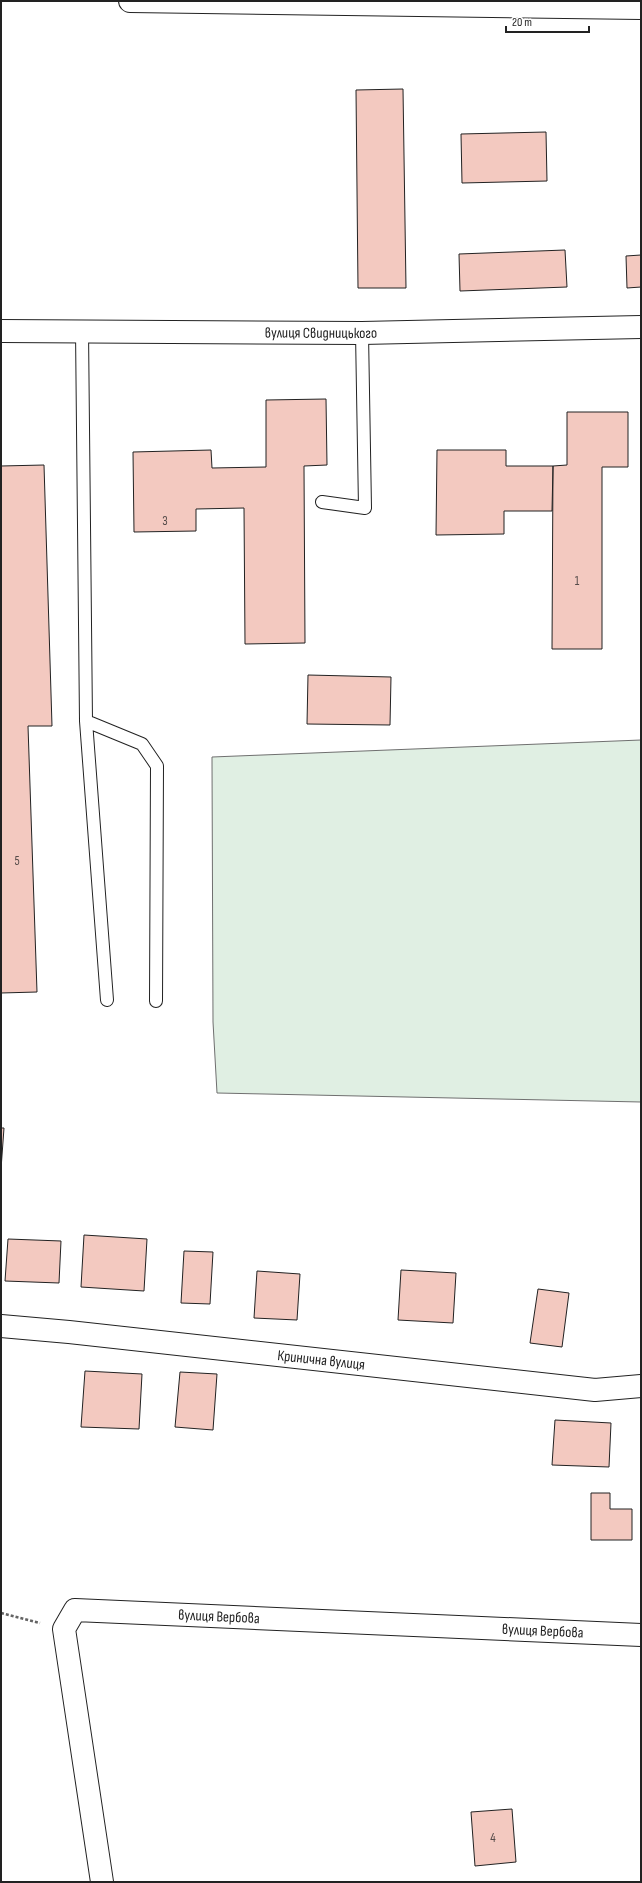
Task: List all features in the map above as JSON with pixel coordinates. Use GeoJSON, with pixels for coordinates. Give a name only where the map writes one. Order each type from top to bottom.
{"type":"FeatureCollection","features":[{"type":"Feature","properties":{"kind":"street"},"geometry":{"type":"LineString","coordinates":[[130,1],[641,8]]}},
{"type":"Feature","properties":{"kind":"street","name":"вулиця Свидницького"},"geometry":{"type":"LineString","coordinates":[[1,331],[82,330],[362,333],[641,327]]}},
{"type":"Feature","properties":{"kind":"street","name":"Кринична вулиця"},"geometry":{"type":"LineString","coordinates":[[1,1326],[69,1332],[595,1390],[641,1386]]}},
{"type":"Feature","properties":{"kind":"street","name":"вулиця Вербова"},"geometry":{"type":"LineString","coordinates":[[64,1630],[75,1610],[641,1635]]}},
{"type":"Feature","properties":{"kind":"street"},"geometry":{"type":"LineString","coordinates":[[64,1630],[102,1882]]}},
{"type":"Feature","properties":{"kind":"lane"},"geometry":{"type":"LineString","coordinates":[[82,330],[86,721],[107,1000]]}},
{"type":"Feature","properties":{"kind":"lane"},"geometry":{"type":"LineString","coordinates":[[322,502],[365,508],[362,333]]}},
{"type":"Feature","properties":{"kind":"lane"},"geometry":{"type":"LineString","coordinates":[[86,721],[142,744],[157,766],[156,1001]]}},
{"type":"Feature","properties":{"kind":"path"},"geometry":{"type":"LineString","coordinates":[[1,1613],[64,1630]]}},
{"type":"Feature","properties":{"kind":"green space"},"geometry":{"type":"Polygon","coordinates":[[[641,740],[641,1102],[217,1093],[213,1022],[212,757],[641,740]]]}},
{"type":"Feature","properties":{"kind":"building"},"geometry":{"type":"Polygon","coordinates":[[[403,89],[406,288],[358,288],[356,90],[403,89]]]}},
{"type":"Feature","properties":{"kind":"building"},"geometry":{"type":"Polygon","coordinates":[[[546,132],[547,181],[462,183],[461,134],[546,132]]]}},
{"type":"Feature","properties":{"kind":"building"},"geometry":{"type":"Polygon","coordinates":[[[565,250],[567,287],[460,291],[459,254],[565,250]]]}},
{"type":"Feature","properties":{"kind":"building"},"geometry":{"type":"Polygon","coordinates":[[[641,255],[641,287],[627,288],[626,256],[641,255]]]}},
{"type":"Feature","properties":{"kind":"building"},"geometry":{"type":"Polygon","coordinates":[[[326,399],[327,465],[304,466],[305,643],[245,644],[244,508],[196,509],[196,531],[134,532],[133,452],[211,450],[212,468],[266,467],[266,400],[326,399]]]}},
{"type":"Feature","properties":{"kind":"building"},"geometry":{"type":"Polygon","coordinates":[[[567,412],[628,412],[628,467],[602,467],[602,649],[552,649],[553,466],[567,465],[567,412]]]}},
{"type":"Feature","properties":{"kind":"building"},"geometry":{"type":"Polygon","coordinates":[[[437,450],[506,450],[506,466],[553,466],[552,511],[504,511],[504,534],[436,535],[437,450]]]}},
{"type":"Feature","properties":{"kind":"building"},"geometry":{"type":"Polygon","coordinates":[[[44,465],[52,726],[28,726],[37,992],[1,993],[1,466],[44,465]]]}},
{"type":"Feature","properties":{"kind":"building"},"geometry":{"type":"Polygon","coordinates":[[[308,675],[391,677],[390,725],[307,724],[308,675]]]}},
{"type":"Feature","properties":{"kind":"building"},"geometry":{"type":"Polygon","coordinates":[[[1,1128],[4,1128],[1,1169],[1,1128]]]}},
{"type":"Feature","properties":{"kind":"building"},"geometry":{"type":"Polygon","coordinates":[[[84,1235],[147,1239],[144,1291],[81,1287],[84,1235]]]}},
{"type":"Feature","properties":{"kind":"building"},"geometry":{"type":"Polygon","coordinates":[[[8,1239],[61,1241],[59,1283],[5,1281],[8,1239]]]}},
{"type":"Feature","properties":{"kind":"building"},"geometry":{"type":"Polygon","coordinates":[[[184,1251],[213,1252],[210,1304],[181,1303],[184,1251]]]}},
{"type":"Feature","properties":{"kind":"building"},"geometry":{"type":"Polygon","coordinates":[[[401,1270],[456,1273],[453,1323],[398,1320],[401,1270]]]}},
{"type":"Feature","properties":{"kind":"building"},"geometry":{"type":"Polygon","coordinates":[[[257,1271],[300,1274],[297,1320],[254,1318],[257,1271]]]}},
{"type":"Feature","properties":{"kind":"building"},"geometry":{"type":"Polygon","coordinates":[[[538,1289],[569,1293],[562,1347],[530,1343],[538,1289]]]}},
{"type":"Feature","properties":{"kind":"building"},"geometry":{"type":"Polygon","coordinates":[[[85,1371],[142,1374],[139,1429],[81,1427],[85,1371]]]}},
{"type":"Feature","properties":{"kind":"building"},"geometry":{"type":"Polygon","coordinates":[[[180,1372],[217,1374],[213,1430],[175,1427],[180,1372]]]}},
{"type":"Feature","properties":{"kind":"building"},"geometry":{"type":"Polygon","coordinates":[[[555,1420],[611,1423],[609,1467],[552,1465],[555,1420]]]}},
{"type":"Feature","properties":{"kind":"building"},"geometry":{"type":"Polygon","coordinates":[[[591,1493],[610,1493],[610,1509],[632,1509],[632,1540],[591,1540],[591,1493]]]}},
{"type":"Feature","properties":{"kind":"building"},"geometry":{"type":"Polygon","coordinates":[[[512,1809],[516,1862],[475,1866],[471,1812],[512,1809]]]}}]}
